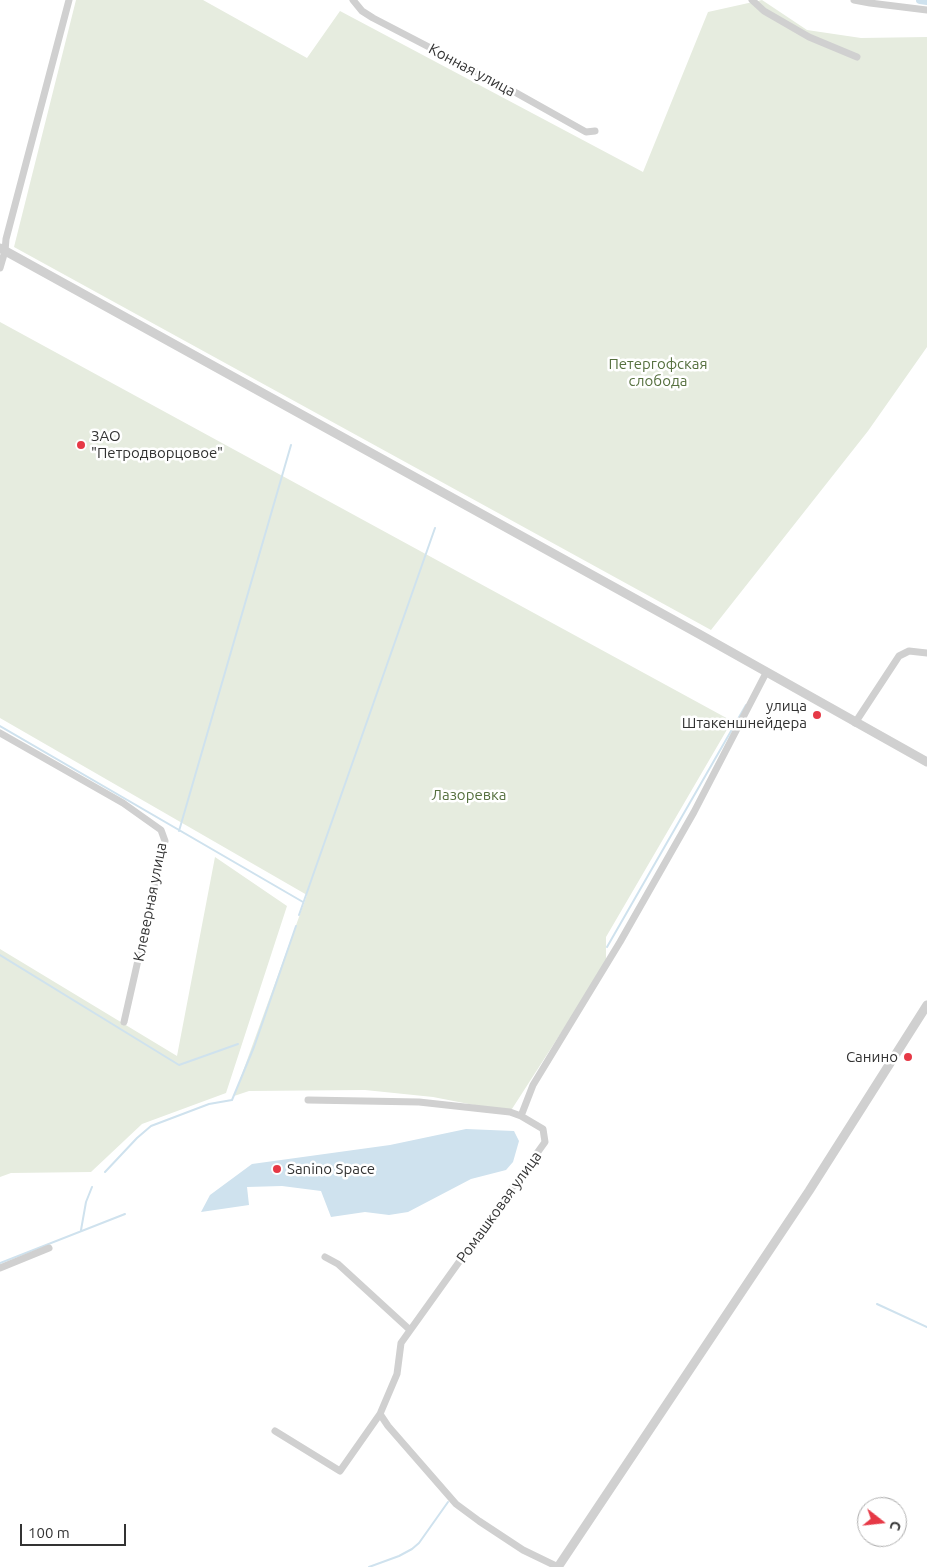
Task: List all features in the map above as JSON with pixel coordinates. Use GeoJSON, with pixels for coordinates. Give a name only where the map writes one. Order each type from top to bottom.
{"type":"FeatureCollection","features":[{"type":"Feature","properties":{"kind":"street"},"geometry":{"type":"LineString","coordinates":[[0,268],[2,250],[69,0]]}},
{"type":"Feature","properties":{"kind":"street","name":"Конная улица"},"geometry":{"type":"LineString","coordinates":[[353,0],[362,11],[372,18],[504,86],[586,132],[595,130]]}},
{"type":"Feature","properties":{"kind":"street"},"geometry":{"type":"LineString","coordinates":[[752,0],[764,11],[809,37],[857,57]]}},
{"type":"Feature","properties":{"kind":"street"},"geometry":{"type":"LineString","coordinates":[[854,0],[927,10]]}},
{"type":"Feature","properties":{"kind":"street"},"geometry":{"type":"LineString","coordinates":[[2,250],[927,762]]}},
{"type":"Feature","properties":{"kind":"street"},"geometry":{"type":"LineString","coordinates":[[855,723],[899,656],[909,651],[927,653]]}},
{"type":"Feature","properties":{"kind":"street"},"geometry":{"type":"LineString","coordinates":[[521,1116],[533,1085],[620,942],[694,812],[766,672]]}},
{"type":"Feature","properties":{"kind":"street","name":"Клеверная улица"},"geometry":{"type":"LineString","coordinates":[[0,733],[122,803],[161,830],[165,841],[124,1022]]}},
{"type":"Feature","properties":{"kind":"street"},"geometry":{"type":"LineString","coordinates":[[380,1414],[456,1504],[523,1550],[558,1567],[809,1191],[927,1005]]}},
{"type":"Feature","properties":{"kind":"street","name":"Ромашковая улица"},"geometry":{"type":"LineString","coordinates":[[275,1431],[340,1471],[380,1414],[397,1374],[401,1343],[545,1142],[543,1129],[510,1112],[419,1102],[308,1100]]}},
{"type":"Feature","properties":{"kind":"street"},"geometry":{"type":"LineString","coordinates":[[0,1268],[48,1248]]}},
{"type":"Feature","properties":{"kind":"street"},"geometry":{"type":"LineString","coordinates":[[325,1257],[338,1264],[410,1330]]}},
{"type":"Feature","properties":{"kind":"green space","name":"Петергофская слобода"},"geometry":{"type":"Polygon","coordinates":[[[76,0],[203,0],[307,58],[340,11],[643,172],[708,12],[762,0],[807,30],[861,38],[927,37],[927,347],[868,431],[711,630],[14,247],[76,0]]]}},
{"type":"Feature","properties":{"kind":"green space","name":"Лазоревка"},"geometry":{"type":"Polygon","coordinates":[[[0,322],[732,721],[606,937],[606,963],[510,1112],[433,1097],[365,1090],[249,1091],[234,1096],[307,895],[0,718],[0,322]]]}},
{"type":"Feature","properties":{"kind":"green space"},"geometry":{"type":"Polygon","coordinates":[[[215,857],[287,906],[226,1093],[142,1124],[91,1172],[11,1173],[0,1177],[0,949],[177,1056],[215,857]]]}},
{"type":"Feature","properties":{"kind":"water"},"geometry":{"type":"Polygon","coordinates":[[[466,1129],[514,1131],[519,1141],[513,1162],[506,1170],[471,1179],[408,1212],[389,1215],[365,1212],[331,1217],[321,1191],[282,1186],[247,1187],[249,1205],[201,1212],[210,1195],[252,1164],[390,1145],[466,1129]]]}},
{"type":"Feature","properties":{"kind":"waterway"},"geometry":{"type":"LineString","coordinates":[[920,0],[927,1]]}},
{"type":"Feature","properties":{"kind":"waterway"},"geometry":{"type":"LineString","coordinates":[[179,831],[291,445]]}},
{"type":"Feature","properties":{"kind":"waterway"},"geometry":{"type":"LineString","coordinates":[[299,915],[435,528]]}},
{"type":"Feature","properties":{"kind":"waterway"},"geometry":{"type":"LineString","coordinates":[[607,947],[746,705]]}},
{"type":"Feature","properties":{"kind":"waterway"},"geometry":{"type":"LineString","coordinates":[[0,726],[303,902]]}},
{"type":"Feature","properties":{"kind":"waterway"},"geometry":{"type":"LineString","coordinates":[[105,1172],[151,1126],[209,1104],[232,1100],[254,1047],[296,926]]}},
{"type":"Feature","properties":{"kind":"waterway"},"geometry":{"type":"LineString","coordinates":[[0,955],[179,1065],[238,1044]]}},
{"type":"Feature","properties":{"kind":"waterway"},"geometry":{"type":"LineString","coordinates":[[81,1230],[86,1202],[92,1187]]}},
{"type":"Feature","properties":{"kind":"waterway"},"geometry":{"type":"LineString","coordinates":[[0,1263],[125,1214]]}},
{"type":"Feature","properties":{"kind":"waterway"},"geometry":{"type":"LineString","coordinates":[[877,1304],[927,1327]]}},
{"type":"Feature","properties":{"kind":"waterway"},"geometry":{"type":"LineString","coordinates":[[369,1567],[412,1549],[419,1543],[448,1502]]}},
{"type":"Feature","properties":{"kind":"place","name":"ЗАО \"Петродворцовое\""},"geometry":{"type":"Point","coordinates":[81,445]}},
{"type":"Feature","properties":{"kind":"place","name":"улица Штакеншнейдера"},"geometry":{"type":"Point","coordinates":[817,715]}},
{"type":"Feature","properties":{"kind":"place","name":"Санино"},"geometry":{"type":"Point","coordinates":[908,1057]}},
{"type":"Feature","properties":{"kind":"place","name":"Sanino Space"},"geometry":{"type":"Point","coordinates":[277,1169]}}]}
